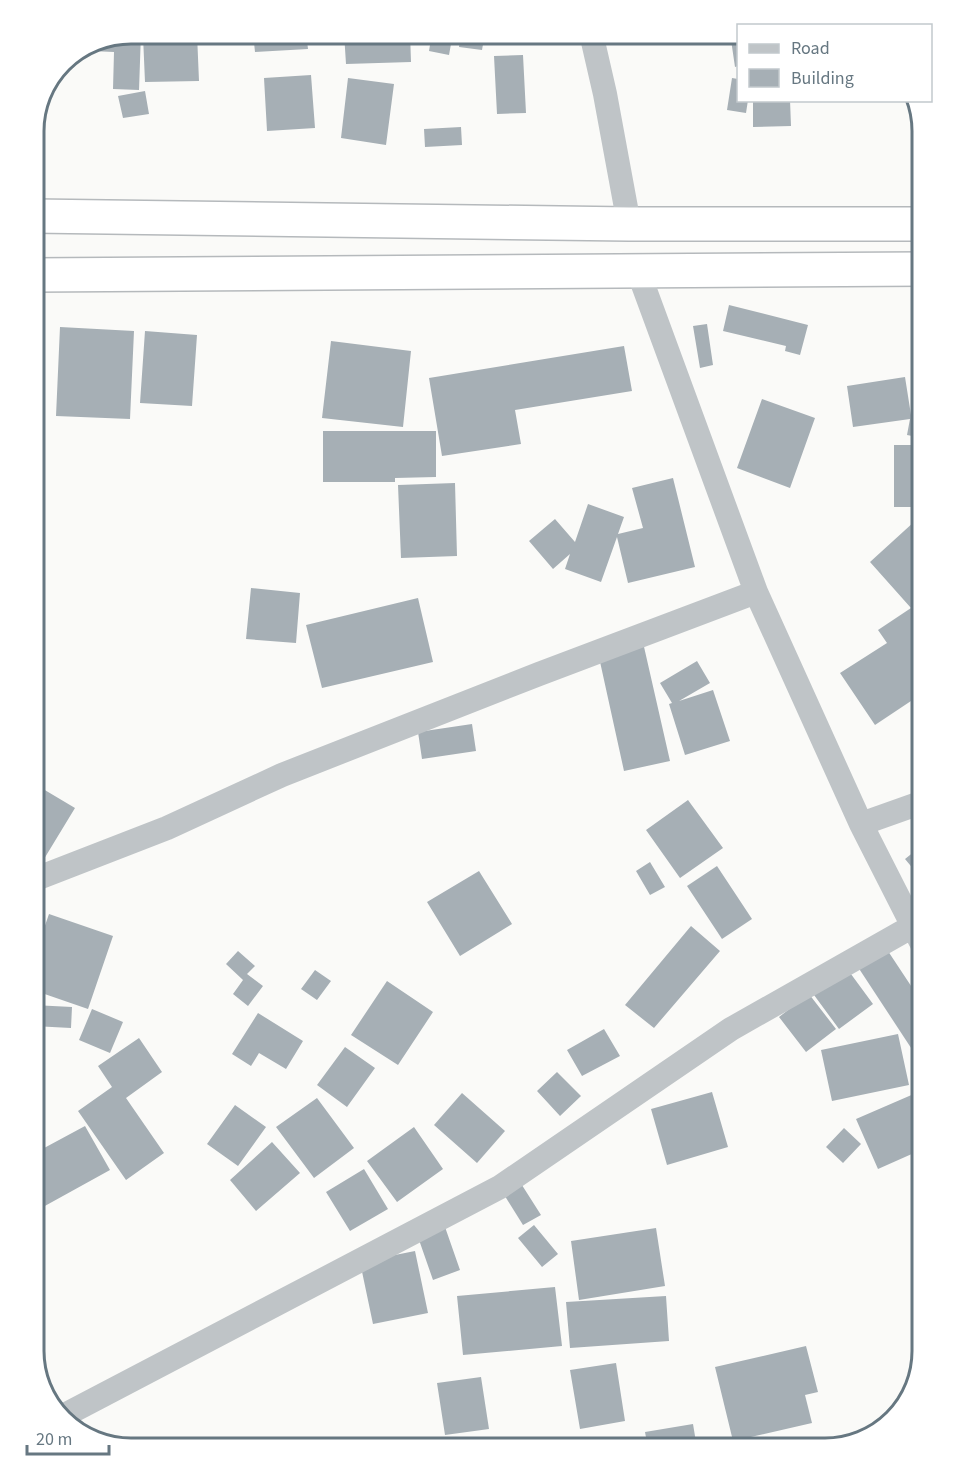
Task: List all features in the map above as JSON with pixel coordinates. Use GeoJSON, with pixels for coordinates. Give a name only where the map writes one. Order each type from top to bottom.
{"type":"FeatureCollection","features":[{"type":"Feature","properties":{"kind":"highway"},"geometry":{"type":"LineString","coordinates":[[44,216],[629,224],[913,224]]}},
{"type":"Feature","properties":{"kind":"highway"},"geometry":{"type":"LineString","coordinates":[[44,275],[913,269]]}},
{"type":"Feature","properties":{"kind":"street"},"geometry":{"type":"LineString","coordinates":[[594,44],[629,224]]}},
{"type":"Feature","properties":{"kind":"street"},"geometry":{"type":"LineString","coordinates":[[638,271],[756,592],[861,824],[913,926]]}},
{"type":"Feature","properties":{"kind":"street"},"geometry":{"type":"LineString","coordinates":[[44,876],[167,828],[282,775],[756,592]]}},
{"type":"Feature","properties":{"kind":"street"},"geometry":{"type":"LineString","coordinates":[[861,824],[913,806]]}},
{"type":"Feature","properties":{"kind":"street"},"geometry":{"type":"LineString","coordinates":[[70,1413],[500,1187],[731,1029],[913,938]]}},
{"type":"Feature","properties":{"kind":"building"},"geometry":{"type":"Polygon","coordinates":[[[141,44],[139,90],[113,89],[114,52],[95,51],[113,45],[141,44]]]}},
{"type":"Feature","properties":{"kind":"building"},"geometry":{"type":"Polygon","coordinates":[[[143,44],[197,44],[199,81],[145,82],[143,44]]]}},
{"type":"Feature","properties":{"kind":"building"},"geometry":{"type":"Polygon","coordinates":[[[254,44],[307,44],[308,49],[255,52],[254,44]]]}},
{"type":"Feature","properties":{"kind":"building"},"geometry":{"type":"Polygon","coordinates":[[[345,44],[410,44],[411,62],[346,64],[345,44]]]}},
{"type":"Feature","properties":{"kind":"building"},"geometry":{"type":"Polygon","coordinates":[[[430,44],[451,44],[449,55],[429,51],[430,44]]]}},
{"type":"Feature","properties":{"kind":"building"},"geometry":{"type":"Polygon","coordinates":[[[459,44],[483,44],[482,50],[459,47],[459,44]]]}},
{"type":"Feature","properties":{"kind":"building"},"geometry":{"type":"Polygon","coordinates":[[[732,44],[737,44],[737,66],[735,67],[732,44]]]}},
{"type":"Feature","properties":{"kind":"building"},"geometry":{"type":"Polygon","coordinates":[[[523,55],[526,113],[497,114],[494,56],[523,55]]]}},
{"type":"Feature","properties":{"kind":"building"},"geometry":{"type":"Polygon","coordinates":[[[311,75],[315,128],[267,131],[264,78],[311,75]]]}},
{"type":"Feature","properties":{"kind":"building"},"geometry":{"type":"Polygon","coordinates":[[[348,78],[394,84],[386,145],[341,138],[348,78]]]}},
{"type":"Feature","properties":{"kind":"building"},"geometry":{"type":"Polygon","coordinates":[[[732,78],[737,79],[737,102],[748,102],[746,113],[727,110],[732,78]]]}},
{"type":"Feature","properties":{"kind":"building"},"geometry":{"type":"Polygon","coordinates":[[[145,91],[149,114],[123,118],[118,96],[145,91]]]}},
{"type":"Feature","properties":{"kind":"building"},"geometry":{"type":"Polygon","coordinates":[[[753,102],[790,102],[791,126],[753,127],[753,102]]]}},
{"type":"Feature","properties":{"kind":"building"},"geometry":{"type":"Polygon","coordinates":[[[461,127],[462,145],[425,147],[424,129],[461,127]]]}},
{"type":"Feature","properties":{"kind":"building"},"geometry":{"type":"Polygon","coordinates":[[[729,305],[808,325],[800,355],[785,351],[786,346],[723,331],[729,305]]]}},
{"type":"Feature","properties":{"kind":"building"},"geometry":{"type":"Polygon","coordinates":[[[707,324],[713,365],[700,368],[693,326],[707,324]]]}},
{"type":"Feature","properties":{"kind":"building"},"geometry":{"type":"Polygon","coordinates":[[[60,327],[134,331],[130,419],[56,416],[60,327]]]}},
{"type":"Feature","properties":{"kind":"building"},"geometry":{"type":"Polygon","coordinates":[[[145,331],[197,335],[192,406],[140,403],[145,331]]]}},
{"type":"Feature","properties":{"kind":"building"},"geometry":{"type":"Polygon","coordinates":[[[331,341],[411,351],[403,427],[322,418],[331,341]]]}},
{"type":"Feature","properties":{"kind":"building"},"geometry":{"type":"Polygon","coordinates":[[[624,346],[632,391],[515,410],[521,444],[442,456],[429,378],[624,346]]]}},
{"type":"Feature","properties":{"kind":"building"},"geometry":{"type":"Polygon","coordinates":[[[905,377],[911,415],[913,404],[913,436],[907,435],[910,419],[853,427],[847,386],[905,377]]]}},
{"type":"Feature","properties":{"kind":"building"},"geometry":{"type":"Polygon","coordinates":[[[762,399],[815,418],[790,488],[737,468],[762,399]]]}},
{"type":"Feature","properties":{"kind":"building"},"geometry":{"type":"Polygon","coordinates":[[[323,431],[436,431],[436,477],[395,478],[395,482],[323,482],[323,431]]]}},
{"type":"Feature","properties":{"kind":"building"},"geometry":{"type":"Polygon","coordinates":[[[894,445],[913,445],[913,507],[894,507],[894,445]]]}},
{"type":"Feature","properties":{"kind":"building"},"geometry":{"type":"Polygon","coordinates":[[[673,478],[695,567],[628,583],[617,537],[601,582],[565,569],[570,554],[553,569],[529,541],[555,519],[575,542],[588,504],[624,517],[618,534],[643,528],[632,488],[673,478]]]}},
{"type":"Feature","properties":{"kind":"building"},"geometry":{"type":"Polygon","coordinates":[[[455,483],[457,556],[401,558],[398,485],[455,483]]]}},
{"type":"Feature","properties":{"kind":"building"},"geometry":{"type":"Polygon","coordinates":[[[913,523],[913,700],[875,725],[840,673],[887,643],[878,630],[911,608],[870,562],[913,523]]]}},
{"type":"Feature","properties":{"kind":"building"},"geometry":{"type":"Polygon","coordinates":[[[251,588],[300,593],[296,643],[246,639],[251,588]]]}},
{"type":"Feature","properties":{"kind":"building"},"geometry":{"type":"Polygon","coordinates":[[[418,598],[433,662],[322,688],[306,625],[418,598]]]}},
{"type":"Feature","properties":{"kind":"building"},"geometry":{"type":"Polygon","coordinates":[[[642,638],[670,761],[624,771],[597,648],[642,638]]]}},
{"type":"Feature","properties":{"kind":"building"},"geometry":{"type":"Polygon","coordinates":[[[697,661],[710,683],[679,701],[713,690],[730,741],[685,755],[669,704],[672,703],[660,683],[697,661]]]}},
{"type":"Feature","properties":{"kind":"building"},"geometry":{"type":"Polygon","coordinates":[[[472,724],[476,751],[422,759],[418,732],[472,724]]]}},
{"type":"Feature","properties":{"kind":"building"},"geometry":{"type":"Polygon","coordinates":[[[44,790],[75,808],[44,859],[44,790]]]}},
{"type":"Feature","properties":{"kind":"building"},"geometry":{"type":"Polygon","coordinates":[[[688,800],[723,848],[680,878],[646,830],[688,800]]]}},
{"type":"Feature","properties":{"kind":"building"},"geometry":{"type":"Polygon","coordinates":[[[913,853],[913,869],[905,859],[913,853]]]}},
{"type":"Feature","properties":{"kind":"building"},"geometry":{"type":"Polygon","coordinates":[[[650,862],[665,887],[650,895],[636,871],[650,862]]]}},
{"type":"Feature","properties":{"kind":"building"},"geometry":{"type":"Polygon","coordinates":[[[717,866],[752,919],[722,939],[687,886],[717,866]]]}},
{"type":"Feature","properties":{"kind":"building"},"geometry":{"type":"Polygon","coordinates":[[[479,871],[512,924],[460,956],[427,902],[479,871]]]}},
{"type":"Feature","properties":{"kind":"building"},"geometry":{"type":"Polygon","coordinates":[[[49,914],[113,936],[88,1009],[44,994],[44,928],[49,914]]]}},
{"type":"Feature","properties":{"kind":"building"},"geometry":{"type":"Polygon","coordinates":[[[691,926],[720,951],[654,1028],[625,1005],[691,926]]]}},
{"type":"Feature","properties":{"kind":"building"},"geometry":{"type":"Polygon","coordinates":[[[882,942],[913,989],[913,1051],[854,961],[882,942]]]}},
{"type":"Feature","properties":{"kind":"building"},"geometry":{"type":"Polygon","coordinates":[[[238,951],[255,966],[247,974],[263,986],[248,1006],[233,994],[243,980],[226,964],[238,951]]]}},
{"type":"Feature","properties":{"kind":"building"},"geometry":{"type":"Polygon","coordinates":[[[315,970],[331,981],[317,1000],[301,989],[315,970]]]}},
{"type":"Feature","properties":{"kind":"building"},"geometry":{"type":"Polygon","coordinates":[[[848,970],[873,1004],[839,1029],[814,995],[848,970]]]}},
{"type":"Feature","properties":{"kind":"building"},"geometry":{"type":"Polygon","coordinates":[[[387,981],[433,1012],[398,1065],[351,1035],[387,981]]]}},
{"type":"Feature","properties":{"kind":"building"},"geometry":{"type":"Polygon","coordinates":[[[809,994],[836,1029],[806,1052],[779,1017],[809,994]]]}},
{"type":"Feature","properties":{"kind":"building"},"geometry":{"type":"Polygon","coordinates":[[[44,1006],[72,1007],[71,1028],[44,1027],[44,1006]]]}},
{"type":"Feature","properties":{"kind":"building"},"geometry":{"type":"Polygon","coordinates":[[[92,1009],[123,1022],[110,1053],[79,1040],[92,1009]]]}},
{"type":"Feature","properties":{"kind":"building"},"geometry":{"type":"Polygon","coordinates":[[[258,1013],[303,1041],[286,1069],[259,1053],[251,1066],[232,1054],[258,1013]]]}},
{"type":"Feature","properties":{"kind":"building"},"geometry":{"type":"Polygon","coordinates":[[[604,1029],[620,1056],[582,1076],[567,1050],[604,1029]]]}},
{"type":"Feature","properties":{"kind":"building"},"geometry":{"type":"Polygon","coordinates":[[[898,1034],[909,1085],[832,1101],[821,1050],[898,1034]]]}},
{"type":"Feature","properties":{"kind":"building"},"geometry":{"type":"Polygon","coordinates":[[[139,1038],[162,1072],[126,1098],[164,1153],[126,1180],[78,1111],[112,1087],[98,1066],[139,1038]]]}},
{"type":"Feature","properties":{"kind":"building"},"geometry":{"type":"Polygon","coordinates":[[[345,1047],[375,1068],[347,1107],[317,1085],[345,1047]]]}},
{"type":"Feature","properties":{"kind":"building"},"geometry":{"type":"Polygon","coordinates":[[[557,1072],[581,1096],[560,1116],[537,1091],[557,1072]]]}},
{"type":"Feature","properties":{"kind":"building"},"geometry":{"type":"Polygon","coordinates":[[[712,1092],[728,1147],[667,1165],[651,1109],[712,1092]]]}},
{"type":"Feature","properties":{"kind":"building"},"geometry":{"type":"Polygon","coordinates":[[[462,1093],[505,1131],[477,1163],[434,1125],[462,1093]]]}},
{"type":"Feature","properties":{"kind":"building"},"geometry":{"type":"Polygon","coordinates":[[[913,1094],[913,1153],[878,1169],[856,1119],[913,1094]]]}},
{"type":"Feature","properties":{"kind":"building"},"geometry":{"type":"Polygon","coordinates":[[[317,1098],[354,1148],[314,1178],[276,1127],[317,1098]]]}},
{"type":"Feature","properties":{"kind":"building"},"geometry":{"type":"Polygon","coordinates":[[[235,1105],[266,1127],[238,1166],[207,1144],[235,1105]]]}},
{"type":"Feature","properties":{"kind":"building"},"geometry":{"type":"Polygon","coordinates":[[[85,1126],[110,1170],[44,1206],[44,1148],[85,1126]]]}},
{"type":"Feature","properties":{"kind":"building"},"geometry":{"type":"Polygon","coordinates":[[[414,1127],[443,1169],[397,1202],[367,1161],[414,1127]]]}},
{"type":"Feature","properties":{"kind":"building"},"geometry":{"type":"Polygon","coordinates":[[[844,1128],[861,1144],[843,1163],[826,1147],[844,1128]]]}},
{"type":"Feature","properties":{"kind":"building"},"geometry":{"type":"Polygon","coordinates":[[[272,1142],[300,1173],[256,1211],[230,1180],[272,1142]]]}},
{"type":"Feature","properties":{"kind":"building"},"geometry":{"type":"Polygon","coordinates":[[[364,1169],[388,1209],[350,1231],[326,1192],[364,1169]]]}},
{"type":"Feature","properties":{"kind":"building"},"geometry":{"type":"Polygon","coordinates":[[[520,1182],[541,1215],[523,1225],[503,1193],[520,1182]]]}},
{"type":"Feature","properties":{"kind":"building"},"geometry":{"type":"Polygon","coordinates":[[[534,1225],[558,1254],[542,1267],[518,1238],[534,1225]]]}},
{"type":"Feature","properties":{"kind":"building"},"geometry":{"type":"Polygon","coordinates":[[[445,1227],[460,1270],[433,1280],[418,1237],[445,1227]]]}},
{"type":"Feature","properties":{"kind":"building"},"geometry":{"type":"Polygon","coordinates":[[[656,1228],[665,1286],[579,1300],[571,1241],[656,1228]]]}},
{"type":"Feature","properties":{"kind":"building"},"geometry":{"type":"Polygon","coordinates":[[[415,1251],[428,1313],[373,1324],[360,1262],[415,1251]]]}},
{"type":"Feature","properties":{"kind":"building"},"geometry":{"type":"Polygon","coordinates":[[[555,1287],[562,1346],[463,1355],[457,1296],[555,1287]]]}},
{"type":"Feature","properties":{"kind":"building"},"geometry":{"type":"Polygon","coordinates":[[[666,1296],[669,1341],[570,1348],[566,1302],[666,1296]]]}},
{"type":"Feature","properties":{"kind":"building"},"geometry":{"type":"Polygon","coordinates":[[[806,1346],[818,1392],[805,1395],[812,1423],[747,1438],[732,1438],[715,1367],[806,1346]]]}},
{"type":"Feature","properties":{"kind":"building"},"geometry":{"type":"Polygon","coordinates":[[[616,1363],[625,1421],[580,1429],[570,1370],[616,1363]]]}},
{"type":"Feature","properties":{"kind":"building"},"geometry":{"type":"Polygon","coordinates":[[[481,1377],[489,1429],[445,1435],[437,1383],[481,1377]]]}},
{"type":"Feature","properties":{"kind":"building"},"geometry":{"type":"Polygon","coordinates":[[[693,1424],[695,1438],[646,1438],[645,1432],[693,1424]]]}}]}
